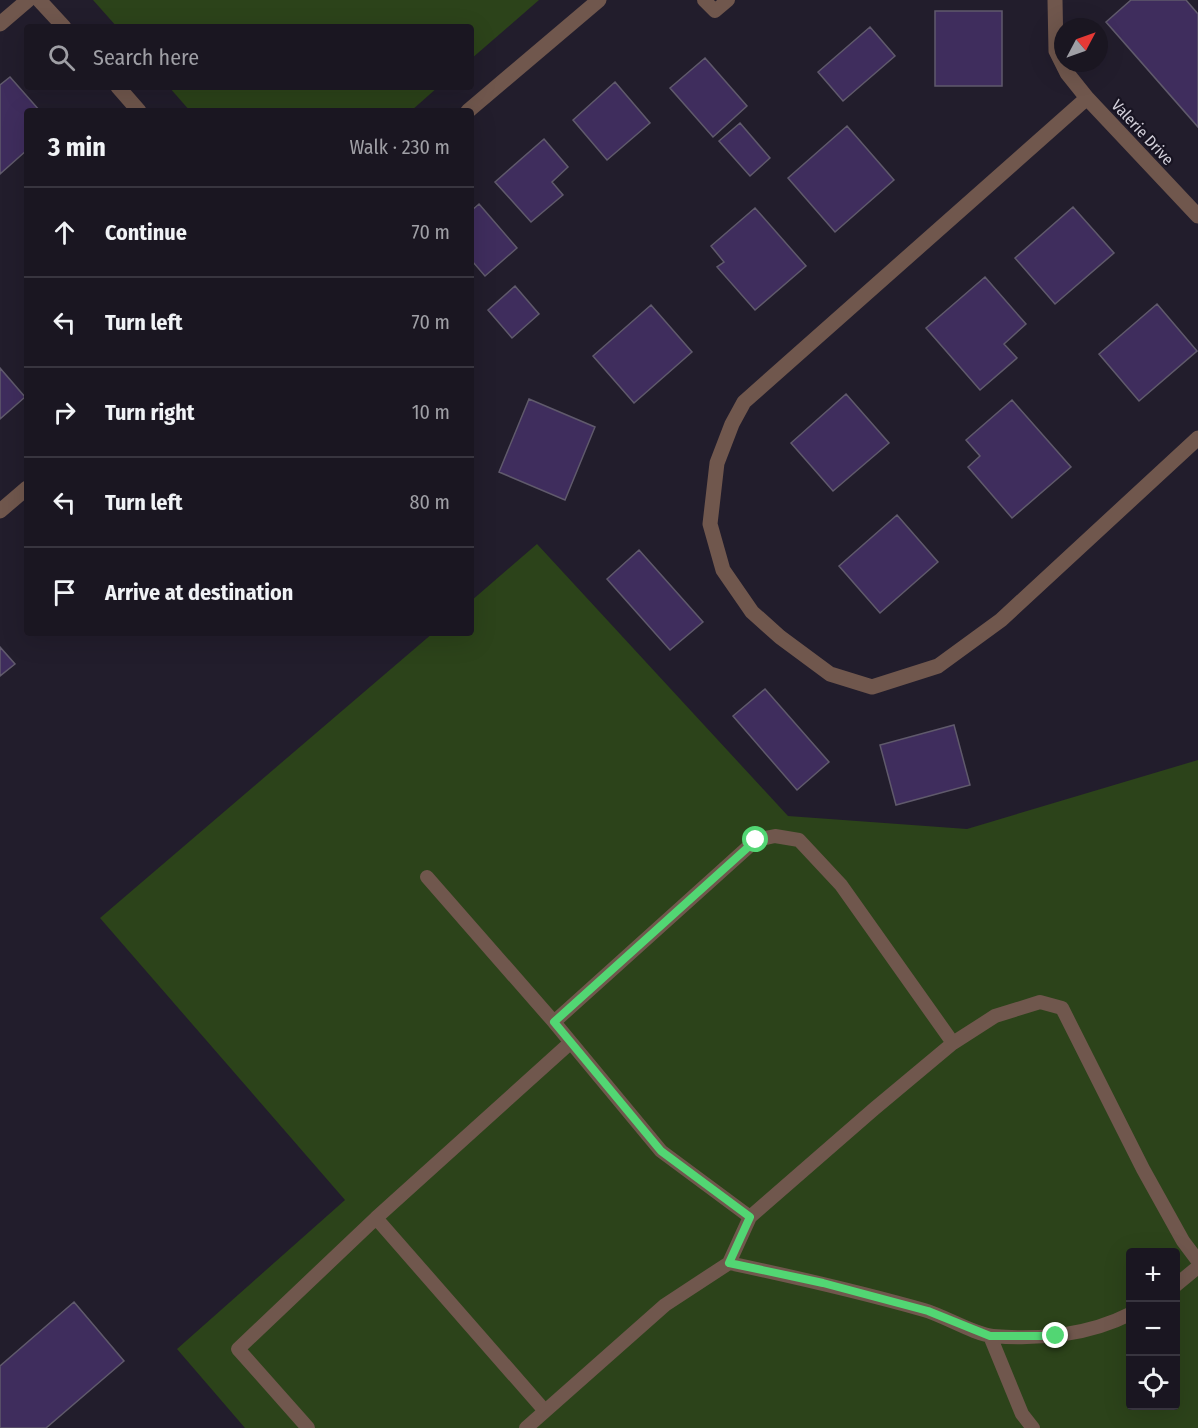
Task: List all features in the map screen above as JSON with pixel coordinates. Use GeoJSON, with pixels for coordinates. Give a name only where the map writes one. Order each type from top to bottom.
{"type":"FeatureCollection","features":[{"type":"Feature","properties":{"kind":"street"},"geometry":{"type":"LineString","coordinates":[[0,24],[28,0]]}},
{"type":"Feature","properties":{"kind":"street"},"geometry":{"type":"LineString","coordinates":[[39,0],[61,24]]}},
{"type":"Feature","properties":{"kind":"street"},"geometry":{"type":"LineString","coordinates":[[472,108],[599,0]]}},
{"type":"Feature","properties":{"kind":"street","name":"Valerie Drive"},"geometry":{"type":"LineString","coordinates":[[1055,0],[1056,51],[1067,73],[1087,98],[1198,216]]}},
{"type":"Feature","properties":{"kind":"street"},"geometry":{"type":"LineString","coordinates":[[121,90],[136,108]]}},
{"type":"Feature","properties":{"kind":"street"},"geometry":{"type":"LineString","coordinates":[[1087,98],[744,402],[732,424],[717,463],[710,524],[723,570],[752,612],[780,638],[830,675],[872,687],[938,666],[1001,620],[1198,438]]}},
{"type":"Feature","properties":{"kind":"street"},"geometry":{"type":"LineString","coordinates":[[0,511],[24,491]]}},
{"type":"Feature","properties":{"kind":"lane"},"geometry":{"type":"LineString","coordinates":[[704,0],[715,11],[728,0]]}},
{"type":"Feature","properties":{"kind":"lane"},"geometry":{"type":"LineString","coordinates":[[554,1022],[756,840],[775,836],[799,840],[841,885],[953,1044]]}},
{"type":"Feature","properties":{"kind":"lane"},"geometry":{"type":"LineString","coordinates":[[427,877],[554,1022],[661,1151],[750,1217]]}},
{"type":"Feature","properties":{"kind":"lane"},"geometry":{"type":"LineString","coordinates":[[526,1428],[665,1305],[729,1263],[750,1217],[874,1109],[953,1044],[995,1016],[1040,1002],[1062,1008],[1143,1169],[1183,1241],[1198,1261]]}},
{"type":"Feature","properties":{"kind":"lane"},"geometry":{"type":"LineString","coordinates":[[308,1428],[238,1349],[376,1218],[570,1043]]}},
{"type":"Feature","properties":{"kind":"lane"},"geometry":{"type":"LineString","coordinates":[[376,1218],[544,1411]]}},
{"type":"Feature","properties":{"kind":"lane"},"geometry":{"type":"LineString","coordinates":[[729,1263],[823,1283],[928,1311],[990,1336],[1056,1336],[1113,1323],[1126,1316]]}},
{"type":"Feature","properties":{"kind":"lane"},"geometry":{"type":"LineString","coordinates":[[1180,1282],[1198,1267]]}},
{"type":"Feature","properties":{"kind":"lane"},"geometry":{"type":"LineString","coordinates":[[990,1336],[1022,1414],[1033,1428]]}},
{"type":"Feature","properties":{"kind":"green space"},"geometry":{"type":"Polygon","coordinates":[[[93,0],[539,0],[474,56],[474,24],[114,24],[93,0]]]}},
{"type":"Feature","properties":{"kind":"green space"},"geometry":{"type":"Polygon","coordinates":[[[172,90],[435,90],[414,108],[187,108],[172,90]]]}},
{"type":"Feature","properties":{"kind":"green space"},"geometry":{"type":"Polygon","coordinates":[[[537,544],[788,816],[967,829],[1198,760],[1198,1428],[245,1428],[177,1349],[345,1200],[100,918],[429,636],[474,636],[474,598],[537,544]]]}},
{"type":"Feature","properties":{"kind":"building"},"geometry":{"type":"Polygon","coordinates":[[[1131,0],[1186,0],[1198,14],[1198,127],[1108,24],[1108,20],[1131,0]]]}},
{"type":"Feature","properties":{"kind":"building"},"geometry":{"type":"Polygon","coordinates":[[[935,11],[1002,11],[1002,86],[935,86],[935,11]]]}},
{"type":"Feature","properties":{"kind":"building"},"geometry":{"type":"Polygon","coordinates":[[[870,27],[895,56],[843,101],[818,72],[870,27]]]}},
{"type":"Feature","properties":{"kind":"building"},"geometry":{"type":"Polygon","coordinates":[[[705,58],[747,106],[713,137],[670,88],[705,58]]]}},
{"type":"Feature","properties":{"kind":"building"},"geometry":{"type":"Polygon","coordinates":[[[10,77],[37,108],[24,108],[24,153],[0,174],[0,85],[10,77]]]}},
{"type":"Feature","properties":{"kind":"building"},"geometry":{"type":"Polygon","coordinates":[[[615,82],[650,123],[607,160],[573,120],[615,82]]]}},
{"type":"Feature","properties":{"kind":"building"},"geometry":{"type":"Polygon","coordinates":[[[740,123],[770,158],[750,176],[719,141],[740,123]]]}},
{"type":"Feature","properties":{"kind":"building"},"geometry":{"type":"Polygon","coordinates":[[[847,126],[894,180],[835,232],[788,178],[847,126]]]}},
{"type":"Feature","properties":{"kind":"building"},"geometry":{"type":"Polygon","coordinates":[[[544,139],[568,167],[552,182],[563,195],[531,222],[495,182],[544,139]]]}},
{"type":"Feature","properties":{"kind":"building"},"geometry":{"type":"Polygon","coordinates":[[[479,204],[517,248],[485,276],[474,263],[474,208],[479,204]]]}},
{"type":"Feature","properties":{"kind":"building"},"geometry":{"type":"Polygon","coordinates":[[[1073,207],[1114,253],[1055,304],[1015,258],[1073,207]]]}},
{"type":"Feature","properties":{"kind":"building"},"geometry":{"type":"Polygon","coordinates":[[[755,208],[806,266],[755,310],[717,267],[724,262],[711,246],[755,208]]]}},
{"type":"Feature","properties":{"kind":"building"},"geometry":{"type":"Polygon","coordinates":[[[985,277],[1026,324],[1004,344],[1017,358],[980,390],[926,328],[985,277]]]}},
{"type":"Feature","properties":{"kind":"building"},"geometry":{"type":"Polygon","coordinates":[[[515,286],[539,314],[512,338],[488,310],[515,286]]]}},
{"type":"Feature","properties":{"kind":"building"},"geometry":{"type":"Polygon","coordinates":[[[1157,304],[1197,351],[1139,401],[1099,354],[1157,304]]]}},
{"type":"Feature","properties":{"kind":"building"},"geometry":{"type":"Polygon","coordinates":[[[651,305],[692,352],[634,403],[593,356],[651,305]]]}},
{"type":"Feature","properties":{"kind":"building"},"geometry":{"type":"Polygon","coordinates":[[[0,368],[24,398],[0,419],[0,368]]]}},
{"type":"Feature","properties":{"kind":"building"},"geometry":{"type":"Polygon","coordinates":[[[846,394],[889,443],[833,491],[791,443],[846,394]]]}},
{"type":"Feature","properties":{"kind":"building"},"geometry":{"type":"Polygon","coordinates":[[[529,399],[595,427],[565,500],[499,472],[529,399]]]}},
{"type":"Feature","properties":{"kind":"building"},"geometry":{"type":"Polygon","coordinates":[[[1012,400],[1071,467],[1012,518],[968,467],[980,456],[966,440],[1012,400]]]}},
{"type":"Feature","properties":{"kind":"building"},"geometry":{"type":"Polygon","coordinates":[[[897,515],[938,562],[880,613],[839,566],[897,515]]]}},
{"type":"Feature","properties":{"kind":"building"},"geometry":{"type":"Polygon","coordinates":[[[639,550],[703,622],[670,650],[607,579],[639,550]]]}},
{"type":"Feature","properties":{"kind":"building"},"geometry":{"type":"Polygon","coordinates":[[[0,647],[15,664],[0,676],[0,647]]]}},
{"type":"Feature","properties":{"kind":"building"},"geometry":{"type":"Polygon","coordinates":[[[765,689],[829,762],[797,790],[733,716],[765,689]]]}},
{"type":"Feature","properties":{"kind":"building"},"geometry":{"type":"Polygon","coordinates":[[[954,725],[970,785],[896,805],[880,745],[954,725]]]}},
{"type":"Feature","properties":{"kind":"building"},"geometry":{"type":"Polygon","coordinates":[[[74,1302],[124,1361],[46,1428],[0,1428],[0,1366],[74,1302]]]}},
{"type":"Feature","properties":{"kind":"route"},"geometry":{"type":"LineString","coordinates":[[756,840],[554,1022],[661,1151],[750,1217],[729,1263],[823,1283],[928,1311],[990,1336],[1056,1336]]}}]}
